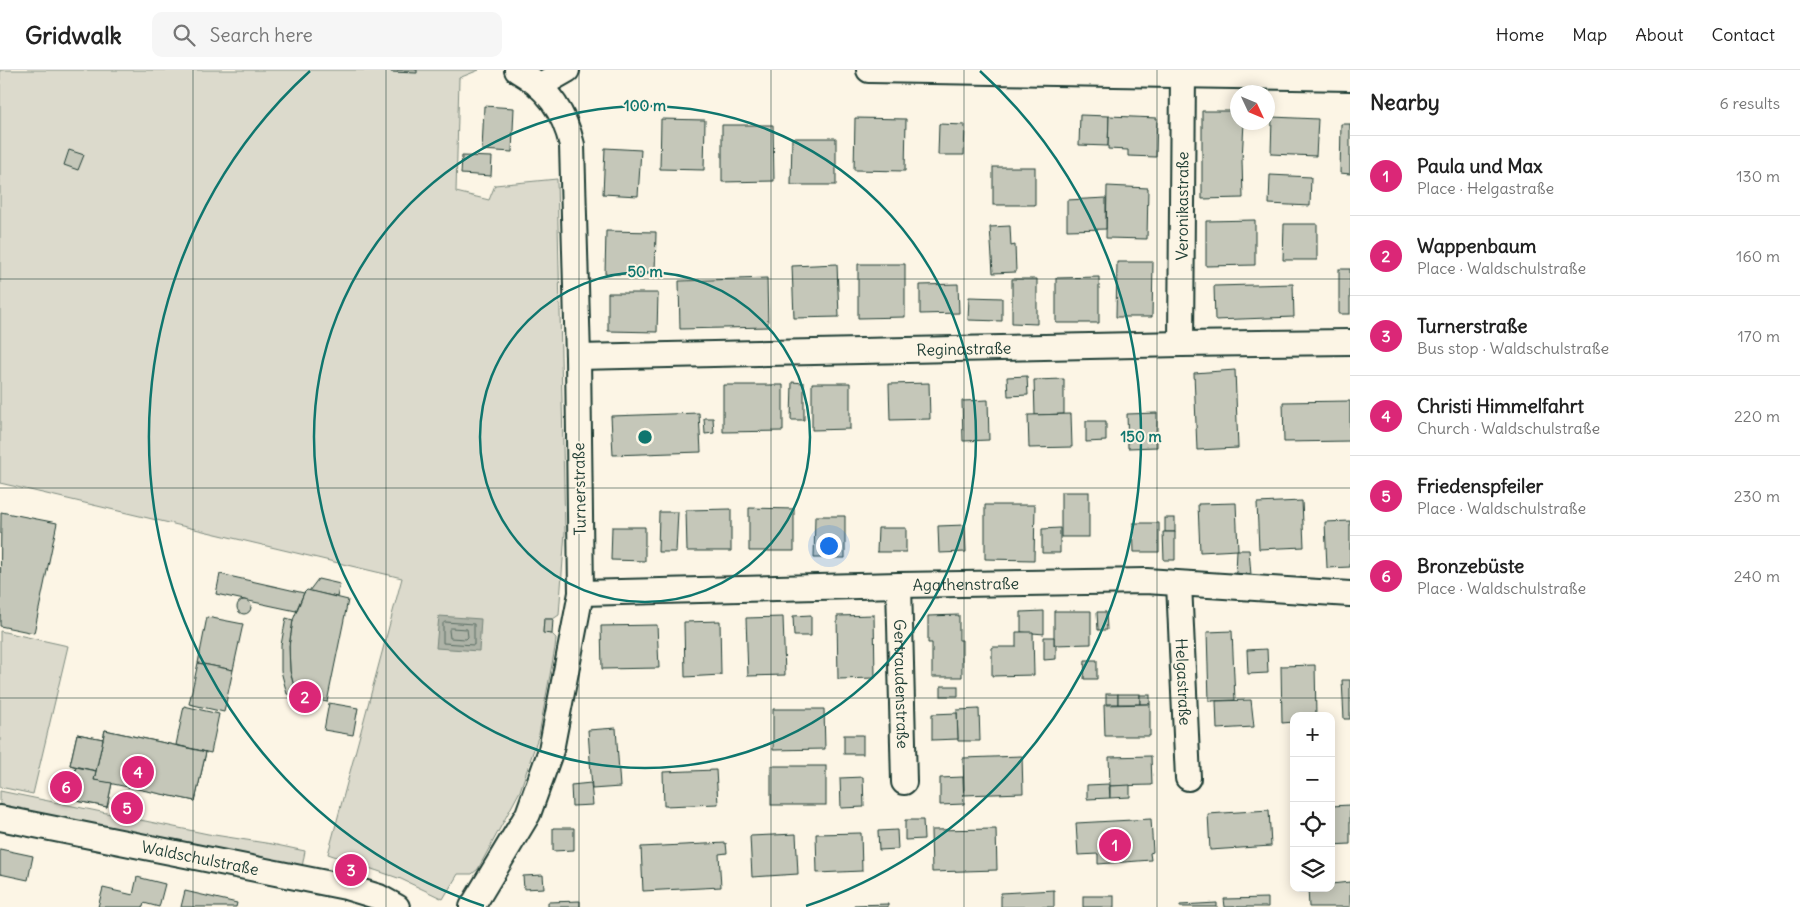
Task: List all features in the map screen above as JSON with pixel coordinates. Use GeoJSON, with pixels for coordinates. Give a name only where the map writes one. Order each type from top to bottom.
{"type":"FeatureCollection","features":[{"type":"Feature","properties":{"kind":"street","name":"Turnerstraße"},"geometry":{"type":"LineString","coordinates":[[472,907],[528,814],[551,750],[581,593],[578,357],[572,144],[568,126],[559,110],[539,86],[517,70]]}},
{"type":"Feature","properties":{"kind":"street"},"geometry":{"type":"LineString","coordinates":[[539,86],[567,70]]}},
{"type":"Feature","properties":{"kind":"street"},"geometry":{"type":"LineString","coordinates":[[869,70],[1183,73],[1350,78]]}},
{"type":"Feature","properties":{"kind":"street","name":"Veronikastraße"},"geometry":{"type":"LineString","coordinates":[[1181,344],[1183,73]]}},
{"type":"Feature","properties":{"kind":"street","name":"Reginastraße"},"geometry":{"type":"LineString","coordinates":[[578,357],[1350,342]]}},
{"type":"Feature","properties":{"kind":"street","name":"Agathenstraße"},"geometry":{"type":"LineString","coordinates":[[581,593],[1146,581],[1350,594]]}},
{"type":"Feature","properties":{"kind":"street","name":"Helgastraße"},"geometry":{"type":"LineString","coordinates":[[1179,584],[1188,778]]}},
{"type":"Feature","properties":{"kind":"street","name":"Gertraudenstraße"},"geometry":{"type":"LineString","coordinates":[[899,585],[904,782]]}},
{"type":"Feature","properties":{"kind":"street","name":"Waldschulstraße"},"geometry":{"type":"LineString","coordinates":[[0,818],[346,887],[379,897],[397,907]]}},
{"type":"Feature","properties":{"kind":"shaded area"},"geometry":{"type":"Polygon","coordinates":[[[0,70],[479,70],[459,78],[456,192],[489,200],[495,185],[557,179],[565,532],[559,615],[553,619],[544,619],[543,632],[552,634],[556,638],[555,648],[539,734],[520,791],[478,869],[472,874],[458,874],[443,899],[401,879],[328,854],[402,578],[0,483],[0,70]]]}},
{"type":"Feature","properties":{"kind":"shaded area"},"geometry":{"type":"Polygon","coordinates":[[[0,631],[68,646],[33,794],[0,787],[0,631]]]}},
{"type":"Feature","properties":{"kind":"shaded area"},"geometry":{"type":"Polygon","coordinates":[[[0,791],[208,834],[305,851],[300,878],[0,818],[0,791]]]}},
{"type":"Feature","properties":{"kind":"water"},"geometry":{"type":"Polygon","coordinates":[[[439,616],[481,619],[479,651],[436,648],[439,616]]]}},
{"type":"Feature","properties":{"kind":"building"},"geometry":{"type":"Polygon","coordinates":[[[391,70],[417,70],[417,73],[391,72],[391,70]]]}},
{"type":"Feature","properties":{"kind":"building"},"geometry":{"type":"Polygon","coordinates":[[[484,106],[514,108],[512,152],[482,150],[484,106]]]}},
{"type":"Feature","properties":{"kind":"building"},"geometry":{"type":"Polygon","coordinates":[[[1202,111],[1230,111],[1230,130],[1244,130],[1243,198],[1202,199],[1202,111]]]}},
{"type":"Feature","properties":{"kind":"building"},"geometry":{"type":"Polygon","coordinates":[[[1080,115],[1109,116],[1108,146],[1079,145],[1080,115]]]}},
{"type":"Feature","properties":{"kind":"building"},"geometry":{"type":"Polygon","coordinates":[[[1109,116],[1157,118],[1156,157],[1128,156],[1128,150],[1108,149],[1109,116]]]}},
{"type":"Feature","properties":{"kind":"building"},"geometry":{"type":"Polygon","coordinates":[[[1275,117],[1318,119],[1316,156],[1271,154],[1272,130],[1275,130],[1275,117]]]}},
{"type":"Feature","properties":{"kind":"building"},"geometry":{"type":"Polygon","coordinates":[[[855,118],[906,119],[905,171],[854,170],[855,118]]]}},
{"type":"Feature","properties":{"kind":"building"},"geometry":{"type":"Polygon","coordinates":[[[661,119],[705,120],[704,170],[660,169],[661,119]]]}},
{"type":"Feature","properties":{"kind":"building"},"geometry":{"type":"Polygon","coordinates":[[[939,124],[965,125],[964,155],[938,155],[939,124]]]}},
{"type":"Feature","properties":{"kind":"building"},"geometry":{"type":"Polygon","coordinates":[[[1341,124],[1350,124],[1350,174],[1340,173],[1341,124]]]}},
{"type":"Feature","properties":{"kind":"building"},"geometry":{"type":"Polygon","coordinates":[[[722,125],[773,125],[774,181],[722,182],[722,125]]]}},
{"type":"Feature","properties":{"kind":"building"},"geometry":{"type":"Polygon","coordinates":[[[792,138],[836,138],[836,185],[791,185],[792,138]]]}},
{"type":"Feature","properties":{"kind":"building"},"geometry":{"type":"Polygon","coordinates":[[[605,148],[641,150],[638,196],[603,194],[605,148]]]}},
{"type":"Feature","properties":{"kind":"building"},"geometry":{"type":"Polygon","coordinates":[[[69,150],[84,155],[78,170],[64,165],[69,150]]]}},
{"type":"Feature","properties":{"kind":"building"},"geometry":{"type":"Polygon","coordinates":[[[462,156],[492,157],[491,176],[461,174],[462,156]]]}},
{"type":"Feature","properties":{"kind":"building"},"geometry":{"type":"Polygon","coordinates":[[[993,167],[1035,167],[1035,205],[993,205],[993,167]]]}},
{"type":"Feature","properties":{"kind":"building"},"geometry":{"type":"Polygon","coordinates":[[[1270,175],[1311,177],[1310,206],[1269,204],[1270,175]]]}},
{"type":"Feature","properties":{"kind":"building"},"geometry":{"type":"Polygon","coordinates":[[[1107,186],[1148,188],[1147,239],[1106,238],[1107,186]]]}},
{"type":"Feature","properties":{"kind":"building"},"geometry":{"type":"Polygon","coordinates":[[[1106,198],[1106,229],[1067,230],[1067,200],[1106,198]]]}},
{"type":"Feature","properties":{"kind":"building"},"geometry":{"type":"Polygon","coordinates":[[[1255,220],[1255,265],[1206,266],[1206,221],[1255,220]]]}},
{"type":"Feature","properties":{"kind":"building"},"geometry":{"type":"Polygon","coordinates":[[[1284,224],[1317,224],[1317,260],[1283,260],[1284,224]]]}},
{"type":"Feature","properties":{"kind":"building"},"geometry":{"type":"Polygon","coordinates":[[[1010,226],[1011,246],[1015,245],[1016,272],[993,273],[990,227],[1010,226]]]}},
{"type":"Feature","properties":{"kind":"building"},"geometry":{"type":"Polygon","coordinates":[[[606,231],[656,232],[655,274],[605,274],[606,231]]]}},
{"type":"Feature","properties":{"kind":"building"},"geometry":{"type":"Polygon","coordinates":[[[1117,262],[1153,262],[1152,317],[1116,317],[1117,262]]]}},
{"type":"Feature","properties":{"kind":"building"},"geometry":{"type":"Polygon","coordinates":[[[837,264],[839,317],[794,318],[792,266],[837,264]]]}},
{"type":"Feature","properties":{"kind":"building"},"geometry":{"type":"Polygon","coordinates":[[[858,264],[905,264],[905,317],[858,318],[858,264]]]}},
{"type":"Feature","properties":{"kind":"building"},"geometry":{"type":"Polygon","coordinates":[[[1339,269],[1350,269],[1350,314],[1339,314],[1339,269]]]}},
{"type":"Feature","properties":{"kind":"building"},"geometry":{"type":"Polygon","coordinates":[[[1099,277],[1099,323],[1056,323],[1056,278],[1099,277]]]}},
{"type":"Feature","properties":{"kind":"building"},"geometry":{"type":"Polygon","coordinates":[[[767,278],[768,327],[680,329],[679,281],[767,278]]]}},
{"type":"Feature","properties":{"kind":"building"},"geometry":{"type":"Polygon","coordinates":[[[1012,279],[1037,279],[1037,324],[1012,323],[1012,279]]]}},
{"type":"Feature","properties":{"kind":"building"},"geometry":{"type":"Polygon","coordinates":[[[958,284],[959,313],[920,314],[920,285],[958,284]]]}},
{"type":"Feature","properties":{"kind":"building"},"geometry":{"type":"Polygon","coordinates":[[[1293,284],[1294,317],[1215,320],[1214,286],[1293,284]]]}},
{"type":"Feature","properties":{"kind":"building"},"geometry":{"type":"Polygon","coordinates":[[[608,293],[658,293],[657,332],[608,331],[608,293]]]}},
{"type":"Feature","properties":{"kind":"building"},"geometry":{"type":"Polygon","coordinates":[[[969,297],[1002,298],[1002,321],[968,320],[969,297]]]}},
{"type":"Feature","properties":{"kind":"building"},"geometry":{"type":"Polygon","coordinates":[[[1235,370],[1238,448],[1197,450],[1194,373],[1235,370]]]}},
{"type":"Feature","properties":{"kind":"building"},"geometry":{"type":"Polygon","coordinates":[[[1027,376],[1028,395],[1008,396],[1007,377],[1027,376]]]}},
{"type":"Feature","properties":{"kind":"building"},"geometry":{"type":"Polygon","coordinates":[[[1064,379],[1064,414],[1035,415],[1034,380],[1064,379]]]}},
{"type":"Feature","properties":{"kind":"building"},"geometry":{"type":"Polygon","coordinates":[[[792,382],[804,383],[804,420],[791,420],[792,382]]]}},
{"type":"Feature","properties":{"kind":"building"},"geometry":{"type":"Polygon","coordinates":[[[812,383],[850,383],[850,429],[812,430],[812,383]]]}},
{"type":"Feature","properties":{"kind":"building"},"geometry":{"type":"Polygon","coordinates":[[[929,383],[930,419],[890,420],[889,384],[929,383]]]}},
{"type":"Feature","properties":{"kind":"building"},"geometry":{"type":"Polygon","coordinates":[[[723,385],[783,385],[783,431],[723,432],[723,385]]]}},
{"type":"Feature","properties":{"kind":"building"},"geometry":{"type":"Polygon","coordinates":[[[988,400],[989,440],[963,441],[962,401],[988,400]]]}},
{"type":"Feature","properties":{"kind":"building"},"geometry":{"type":"Polygon","coordinates":[[[1350,401],[1350,441],[1284,442],[1283,402],[1350,401]]]}},
{"type":"Feature","properties":{"kind":"building"},"geometry":{"type":"Polygon","coordinates":[[[699,413],[701,452],[613,455],[611,416],[699,413]]]}},
{"type":"Feature","properties":{"kind":"building"},"geometry":{"type":"Polygon","coordinates":[[[1157,413],[1157,447],[1128,448],[1127,414],[1157,413]]]}},
{"type":"Feature","properties":{"kind":"building"},"geometry":{"type":"Polygon","coordinates":[[[1071,414],[1072,447],[1029,448],[1028,415],[1071,414]]]}},
{"type":"Feature","properties":{"kind":"building"},"geometry":{"type":"Polygon","coordinates":[[[704,418],[713,418],[714,433],[705,434],[704,418]]]}},
{"type":"Feature","properties":{"kind":"building"},"geometry":{"type":"Polygon","coordinates":[[[1086,421],[1106,421],[1106,441],[1086,442],[1086,421]]]}},
{"type":"Feature","properties":{"kind":"building"},"geometry":{"type":"Polygon","coordinates":[[[1061,492],[1089,492],[1089,537],[1061,537],[1061,492]]]}},
{"type":"Feature","properties":{"kind":"building"},"geometry":{"type":"Polygon","coordinates":[[[1302,501],[1304,547],[1259,549],[1257,503],[1302,501]]]}},
{"type":"Feature","properties":{"kind":"building"},"geometry":{"type":"Polygon","coordinates":[[[1236,503],[1238,550],[1200,552],[1198,504],[1236,503]]]}},
{"type":"Feature","properties":{"kind":"building"},"geometry":{"type":"Polygon","coordinates":[[[985,505],[1035,505],[1034,560],[985,559],[985,505]]]}},
{"type":"Feature","properties":{"kind":"building"},"geometry":{"type":"Polygon","coordinates":[[[749,508],[794,509],[794,551],[749,551],[749,508]]]}},
{"type":"Feature","properties":{"kind":"building"},"geometry":{"type":"Polygon","coordinates":[[[731,509],[731,551],[687,551],[686,510],[731,509]]]}},
{"type":"Feature","properties":{"kind":"building"},"geometry":{"type":"Polygon","coordinates":[[[1,512],[57,523],[34,633],[0,626],[1,512]]]}},
{"type":"Feature","properties":{"kind":"building"},"geometry":{"type":"Polygon","coordinates":[[[659,512],[678,512],[676,552],[658,552],[659,512]]]}},
{"type":"Feature","properties":{"kind":"building"},"geometry":{"type":"Polygon","coordinates":[[[815,516],[845,516],[845,558],[814,558],[815,516]]]}},
{"type":"Feature","properties":{"kind":"building"},"geometry":{"type":"Polygon","coordinates":[[[1165,518],[1175,518],[1175,532],[1165,532],[1165,518]]]}},
{"type":"Feature","properties":{"kind":"building"},"geometry":{"type":"Polygon","coordinates":[[[1350,521],[1350,567],[1327,568],[1325,522],[1350,521]]]}},
{"type":"Feature","properties":{"kind":"building"},"geometry":{"type":"Polygon","coordinates":[[[1133,523],[1159,523],[1159,552],[1134,552],[1133,523]]]}},
{"type":"Feature","properties":{"kind":"building"},"geometry":{"type":"Polygon","coordinates":[[[965,525],[966,552],[939,553],[938,526],[965,525]]]}},
{"type":"Feature","properties":{"kind":"building"},"geometry":{"type":"Polygon","coordinates":[[[612,527],[645,527],[645,561],[611,560],[612,527]]]}},
{"type":"Feature","properties":{"kind":"building"},"geometry":{"type":"Polygon","coordinates":[[[878,528],[906,528],[906,552],[877,552],[878,528]]]}},
{"type":"Feature","properties":{"kind":"building"},"geometry":{"type":"Polygon","coordinates":[[[1060,528],[1060,553],[1042,553],[1042,529],[1060,528]]]}},
{"type":"Feature","properties":{"kind":"building"},"geometry":{"type":"Polygon","coordinates":[[[1163,532],[1175,532],[1175,560],[1164,560],[1163,532]]]}},
{"type":"Feature","properties":{"kind":"building"},"geometry":{"type":"Polygon","coordinates":[[[1237,550],[1249,550],[1251,575],[1236,573],[1237,550]]]}},
{"type":"Feature","properties":{"kind":"building"},"geometry":{"type":"Polygon","coordinates":[[[220,574],[304,593],[296,611],[216,594],[220,574]]]}},
{"type":"Feature","properties":{"kind":"building"},"geometry":{"type":"Polygon","coordinates":[[[318,579],[340,584],[337,597],[309,591],[318,579]]]}},
{"type":"Feature","properties":{"kind":"building"},"geometry":{"type":"Polygon","coordinates":[[[307,590],[348,600],[327,702],[296,695],[290,671],[289,646],[293,620],[307,590]]]}},
{"type":"Feature","properties":{"kind":"building"},"geometry":{"type":"Polygon","coordinates":[[[241,600],[247,600],[251,607],[247,614],[241,614],[237,610],[237,604],[241,600]]]}},
{"type":"Feature","properties":{"kind":"building"},"geometry":{"type":"Polygon","coordinates":[[[1044,611],[1044,634],[1021,632],[1021,612],[1044,611]]]}},
{"type":"Feature","properties":{"kind":"building"},"geometry":{"type":"Polygon","coordinates":[[[1054,611],[1091,611],[1091,644],[1054,645],[1054,611]]]}},
{"type":"Feature","properties":{"kind":"building"},"geometry":{"type":"Polygon","coordinates":[[[1097,612],[1106,612],[1107,630],[1098,630],[1097,612]]]}},
{"type":"Feature","properties":{"kind":"building"},"geometry":{"type":"Polygon","coordinates":[[[811,615],[811,636],[794,636],[793,616],[811,615]]]}},
{"type":"Feature","properties":{"kind":"building"},"geometry":{"type":"Polygon","coordinates":[[[874,615],[875,678],[838,679],[837,616],[874,615]]]}},
{"type":"Feature","properties":{"kind":"building"},"geometry":{"type":"Polygon","coordinates":[[[959,615],[959,640],[962,640],[962,677],[932,677],[932,643],[928,643],[928,616],[959,615]]]}},
{"type":"Feature","properties":{"kind":"building"},"geometry":{"type":"Polygon","coordinates":[[[207,617],[243,624],[233,670],[198,663],[207,617]]]}},
{"type":"Feature","properties":{"kind":"building"},"geometry":{"type":"Polygon","coordinates":[[[783,617],[785,675],[748,676],[746,618],[783,617]]]}},
{"type":"Feature","properties":{"kind":"building"},"geometry":{"type":"Polygon","coordinates":[[[286,618],[293,620],[289,646],[290,671],[296,695],[287,694],[281,671],[281,645],[286,618]]]}},
{"type":"Feature","properties":{"kind":"building"},"geometry":{"type":"Polygon","coordinates":[[[544,619],[553,619],[552,634],[543,633],[544,619]]]}},
{"type":"Feature","properties":{"kind":"building"},"geometry":{"type":"Polygon","coordinates":[[[720,621],[721,675],[685,677],[684,622],[720,621]]]}},
{"type":"Feature","properties":{"kind":"building"},"geometry":{"type":"Polygon","coordinates":[[[657,625],[659,668],[602,669],[601,626],[657,625]]]}},
{"type":"Feature","properties":{"kind":"building"},"geometry":{"type":"Polygon","coordinates":[[[1232,631],[1235,700],[1209,701],[1207,632],[1232,631]]]}},
{"type":"Feature","properties":{"kind":"building"},"geometry":{"type":"Polygon","coordinates":[[[1016,632],[1033,632],[1034,675],[992,676],[992,647],[1016,647],[1016,632]]]}},
{"type":"Feature","properties":{"kind":"building"},"geometry":{"type":"Polygon","coordinates":[[[1044,637],[1054,637],[1056,659],[1044,660],[1044,637]]]}},
{"type":"Feature","properties":{"kind":"building"},"geometry":{"type":"Polygon","coordinates":[[[1267,649],[1268,673],[1248,674],[1247,650],[1267,649]]]}},
{"type":"Feature","properties":{"kind":"building"},"geometry":{"type":"Polygon","coordinates":[[[1085,660],[1097,660],[1097,679],[1084,679],[1085,660]]]}},
{"type":"Feature","properties":{"kind":"building"},"geometry":{"type":"Polygon","coordinates":[[[198,663],[233,670],[224,712],[189,704],[198,663]]]}},
{"type":"Feature","properties":{"kind":"building"},"geometry":{"type":"Polygon","coordinates":[[[1315,665],[1316,712],[1290,712],[1290,722],[1282,723],[1281,666],[1315,665]]]}},
{"type":"Feature","properties":{"kind":"building"},"geometry":{"type":"Polygon","coordinates":[[[1342,680],[1350,680],[1350,719],[1344,719],[1342,680]]]}},
{"type":"Feature","properties":{"kind":"building"},"geometry":{"type":"Polygon","coordinates":[[[941,686],[958,686],[958,696],[941,696],[941,686]]]}},
{"type":"Feature","properties":{"kind":"building"},"geometry":{"type":"Polygon","coordinates":[[[1106,694],[1118,694],[1118,704],[1106,704],[1106,694]]]}},
{"type":"Feature","properties":{"kind":"building"},"geometry":{"type":"Polygon","coordinates":[[[1118,694],[1140,694],[1140,704],[1118,704],[1118,694]]]}},
{"type":"Feature","properties":{"kind":"building"},"geometry":{"type":"Polygon","coordinates":[[[1140,695],[1150,695],[1150,704],[1140,704],[1140,695]]]}},
{"type":"Feature","properties":{"kind":"building"},"geometry":{"type":"Polygon","coordinates":[[[1251,700],[1254,727],[1217,729],[1216,701],[1251,700]]]}},
{"type":"Feature","properties":{"kind":"building"},"geometry":{"type":"Polygon","coordinates":[[[329,703],[358,708],[353,735],[324,730],[329,703]]]}},
{"type":"Feature","properties":{"kind":"building"},"geometry":{"type":"Polygon","coordinates":[[[1150,704],[1150,736],[1105,736],[1104,705],[1150,704]]]}},
{"type":"Feature","properties":{"kind":"building"},"geometry":{"type":"Polygon","coordinates":[[[184,706],[219,714],[211,753],[176,745],[184,706]]]}},
{"type":"Feature","properties":{"kind":"building"},"geometry":{"type":"Polygon","coordinates":[[[773,709],[824,709],[825,749],[773,750],[773,709]]]}},
{"type":"Feature","properties":{"kind":"building"},"geometry":{"type":"Polygon","coordinates":[[[979,709],[980,741],[958,741],[957,710],[979,709]]]}},
{"type":"Feature","properties":{"kind":"building"},"geometry":{"type":"Polygon","coordinates":[[[957,713],[958,739],[932,740],[932,714],[957,713]]]}},
{"type":"Feature","properties":{"kind":"building"},"geometry":{"type":"Polygon","coordinates":[[[616,728],[620,787],[592,789],[588,730],[616,728]]]}},
{"type":"Feature","properties":{"kind":"building"},"geometry":{"type":"Polygon","coordinates":[[[105,730],[206,752],[195,801],[112,783],[107,807],[77,801],[80,786],[72,784],[76,767],[70,765],[77,734],[103,739],[105,730]]]}},
{"type":"Feature","properties":{"kind":"building"},"geometry":{"type":"Polygon","coordinates":[[[105,730],[206,752],[195,801],[94,780],[105,730]]]}},
{"type":"Feature","properties":{"kind":"building"},"geometry":{"type":"Polygon","coordinates":[[[77,734],[103,739],[96,771],[70,765],[77,734]]]}},
{"type":"Feature","properties":{"kind":"building"},"geometry":{"type":"Polygon","coordinates":[[[844,735],[863,735],[863,754],[844,754],[844,735]]]}},
{"type":"Feature","properties":{"kind":"building"},"geometry":{"type":"Polygon","coordinates":[[[1022,756],[1023,793],[964,795],[963,758],[1022,756]]]}},
{"type":"Feature","properties":{"kind":"building"},"geometry":{"type":"Polygon","coordinates":[[[1151,756],[1152,785],[1110,786],[1109,757],[1151,756]]]}},
{"type":"Feature","properties":{"kind":"building"},"geometry":{"type":"Polygon","coordinates":[[[771,766],[826,766],[826,805],[771,805],[771,766]]]}},
{"type":"Feature","properties":{"kind":"building"},"geometry":{"type":"Polygon","coordinates":[[[76,767],[96,771],[94,780],[112,783],[107,807],[77,801],[80,786],[72,784],[76,767]]]}},
{"type":"Feature","properties":{"kind":"building"},"geometry":{"type":"Polygon","coordinates":[[[716,770],[718,804],[664,806],[663,772],[716,770]]]}},
{"type":"Feature","properties":{"kind":"building"},"geometry":{"type":"Polygon","coordinates":[[[863,777],[864,807],[841,808],[840,778],[863,777]]]}},
{"type":"Feature","properties":{"kind":"building"},"geometry":{"type":"Polygon","coordinates":[[[963,777],[964,804],[940,805],[940,778],[963,777]]]}},
{"type":"Feature","properties":{"kind":"building"},"geometry":{"type":"Polygon","coordinates":[[[591,783],[593,805],[572,806],[571,785],[591,783]]]}},
{"type":"Feature","properties":{"kind":"building"},"geometry":{"type":"Polygon","coordinates":[[[1109,784],[1110,798],[1087,799],[1087,785],[1109,784]]]}},
{"type":"Feature","properties":{"kind":"building"},"geometry":{"type":"Polygon","coordinates":[[[1130,785],[1130,797],[1110,798],[1110,786],[1130,785]]]}},
{"type":"Feature","properties":{"kind":"building"},"geometry":{"type":"Polygon","coordinates":[[[1350,805],[1350,844],[1335,845],[1335,806],[1350,805]]]}},
{"type":"Feature","properties":{"kind":"building"},"geometry":{"type":"Polygon","coordinates":[[[1269,810],[1271,846],[1210,850],[1208,814],[1269,810]]]}},
{"type":"Feature","properties":{"kind":"building"},"geometry":{"type":"Polygon","coordinates":[[[1151,819],[1153,852],[1150,853],[1151,860],[1098,864],[1098,854],[1078,855],[1076,823],[1151,819]]]}},
{"type":"Feature","properties":{"kind":"building"},"geometry":{"type":"Polygon","coordinates":[[[905,820],[923,820],[924,839],[905,840],[905,820]]]}},
{"type":"Feature","properties":{"kind":"building"},"geometry":{"type":"Polygon","coordinates":[[[553,828],[574,828],[574,850],[553,851],[553,828]]]}},
{"type":"Feature","properties":{"kind":"building"},"geometry":{"type":"Polygon","coordinates":[[[996,829],[997,870],[932,872],[931,830],[996,829]]]}},
{"type":"Feature","properties":{"kind":"building"},"geometry":{"type":"Polygon","coordinates":[[[897,830],[898,849],[879,850],[878,831],[897,830]]]}},
{"type":"Feature","properties":{"kind":"building"},"geometry":{"type":"Polygon","coordinates":[[[861,833],[862,871],[817,873],[816,834],[861,833]]]}},
{"type":"Feature","properties":{"kind":"building"},"geometry":{"type":"Polygon","coordinates":[[[796,834],[798,874],[752,877],[750,836],[796,834]]]}},
{"type":"Feature","properties":{"kind":"building"},"geometry":{"type":"Polygon","coordinates":[[[726,843],[727,853],[719,854],[721,887],[643,891],[641,847],[726,843]]]}},
{"type":"Feature","properties":{"kind":"building"},"geometry":{"type":"Polygon","coordinates":[[[0,849],[33,856],[28,880],[0,874],[0,849]]]}},
{"type":"Feature","properties":{"kind":"building"},"geometry":{"type":"Polygon","coordinates":[[[543,875],[544,888],[524,889],[523,876],[543,875]]]}},
{"type":"Feature","properties":{"kind":"building"},"geometry":{"type":"Polygon","coordinates":[[[137,877],[165,884],[159,907],[144,903],[143,907],[98,907],[103,888],[133,895],[137,877]]]}},
{"type":"Feature","properties":{"kind":"building"},"geometry":{"type":"Polygon","coordinates":[[[1350,882],[1350,907],[1309,907],[1308,892],[1335,892],[1335,884],[1350,882]]]}},
{"type":"Feature","properties":{"kind":"building"},"geometry":{"type":"Polygon","coordinates":[[[1054,890],[1054,907],[1001,907],[1001,893],[1054,890]]]}},
{"type":"Feature","properties":{"kind":"building"},"geometry":{"type":"Polygon","coordinates":[[[185,891],[237,903],[236,907],[181,907],[185,891]]]}},
{"type":"Feature","properties":{"kind":"building"},"geometry":{"type":"Polygon","coordinates":[[[1083,896],[1114,896],[1114,907],[1083,907],[1083,896]]]}},
{"type":"Feature","properties":{"kind":"building"},"geometry":{"type":"Polygon","coordinates":[[[1268,898],[1268,907],[1225,907],[1224,899],[1268,898]]]}},
{"type":"Feature","properties":{"kind":"building"},"geometry":{"type":"Polygon","coordinates":[[[580,901],[580,907],[548,907],[548,902],[580,901]]]}},
{"type":"Feature","properties":{"kind":"building"},"geometry":{"type":"Polygon","coordinates":[[[1217,903],[1217,907],[1180,907],[1180,905],[1217,903]]]}},
{"type":"Feature","properties":{"kind":"building"},"geometry":{"type":"Polygon","coordinates":[[[888,904],[888,907],[854,907],[854,905],[888,904]]]}},
{"type":"Feature","properties":{"kind":"place","name":"Wappenbaum"},"geometry":{"type":"Point","coordinates":[305,697]}},
{"type":"Feature","properties":{"kind":"place","name":"Christi Himmelfahrt"},"geometry":{"type":"Point","coordinates":[138,772]}},
{"type":"Feature","properties":{"kind":"place","name":"Bronzebüste"},"geometry":{"type":"Point","coordinates":[66,787]}},
{"type":"Feature","properties":{"kind":"place","name":"Friedenspfeiler"},"geometry":{"type":"Point","coordinates":[127,808]}},
{"type":"Feature","properties":{"kind":"place","name":"Paula und Max"},"geometry":{"type":"Point","coordinates":[1115,845]}},
{"type":"Feature","properties":{"kind":"place","name":"Turnerstraße"},"geometry":{"type":"Point","coordinates":[351,870]}}]}
